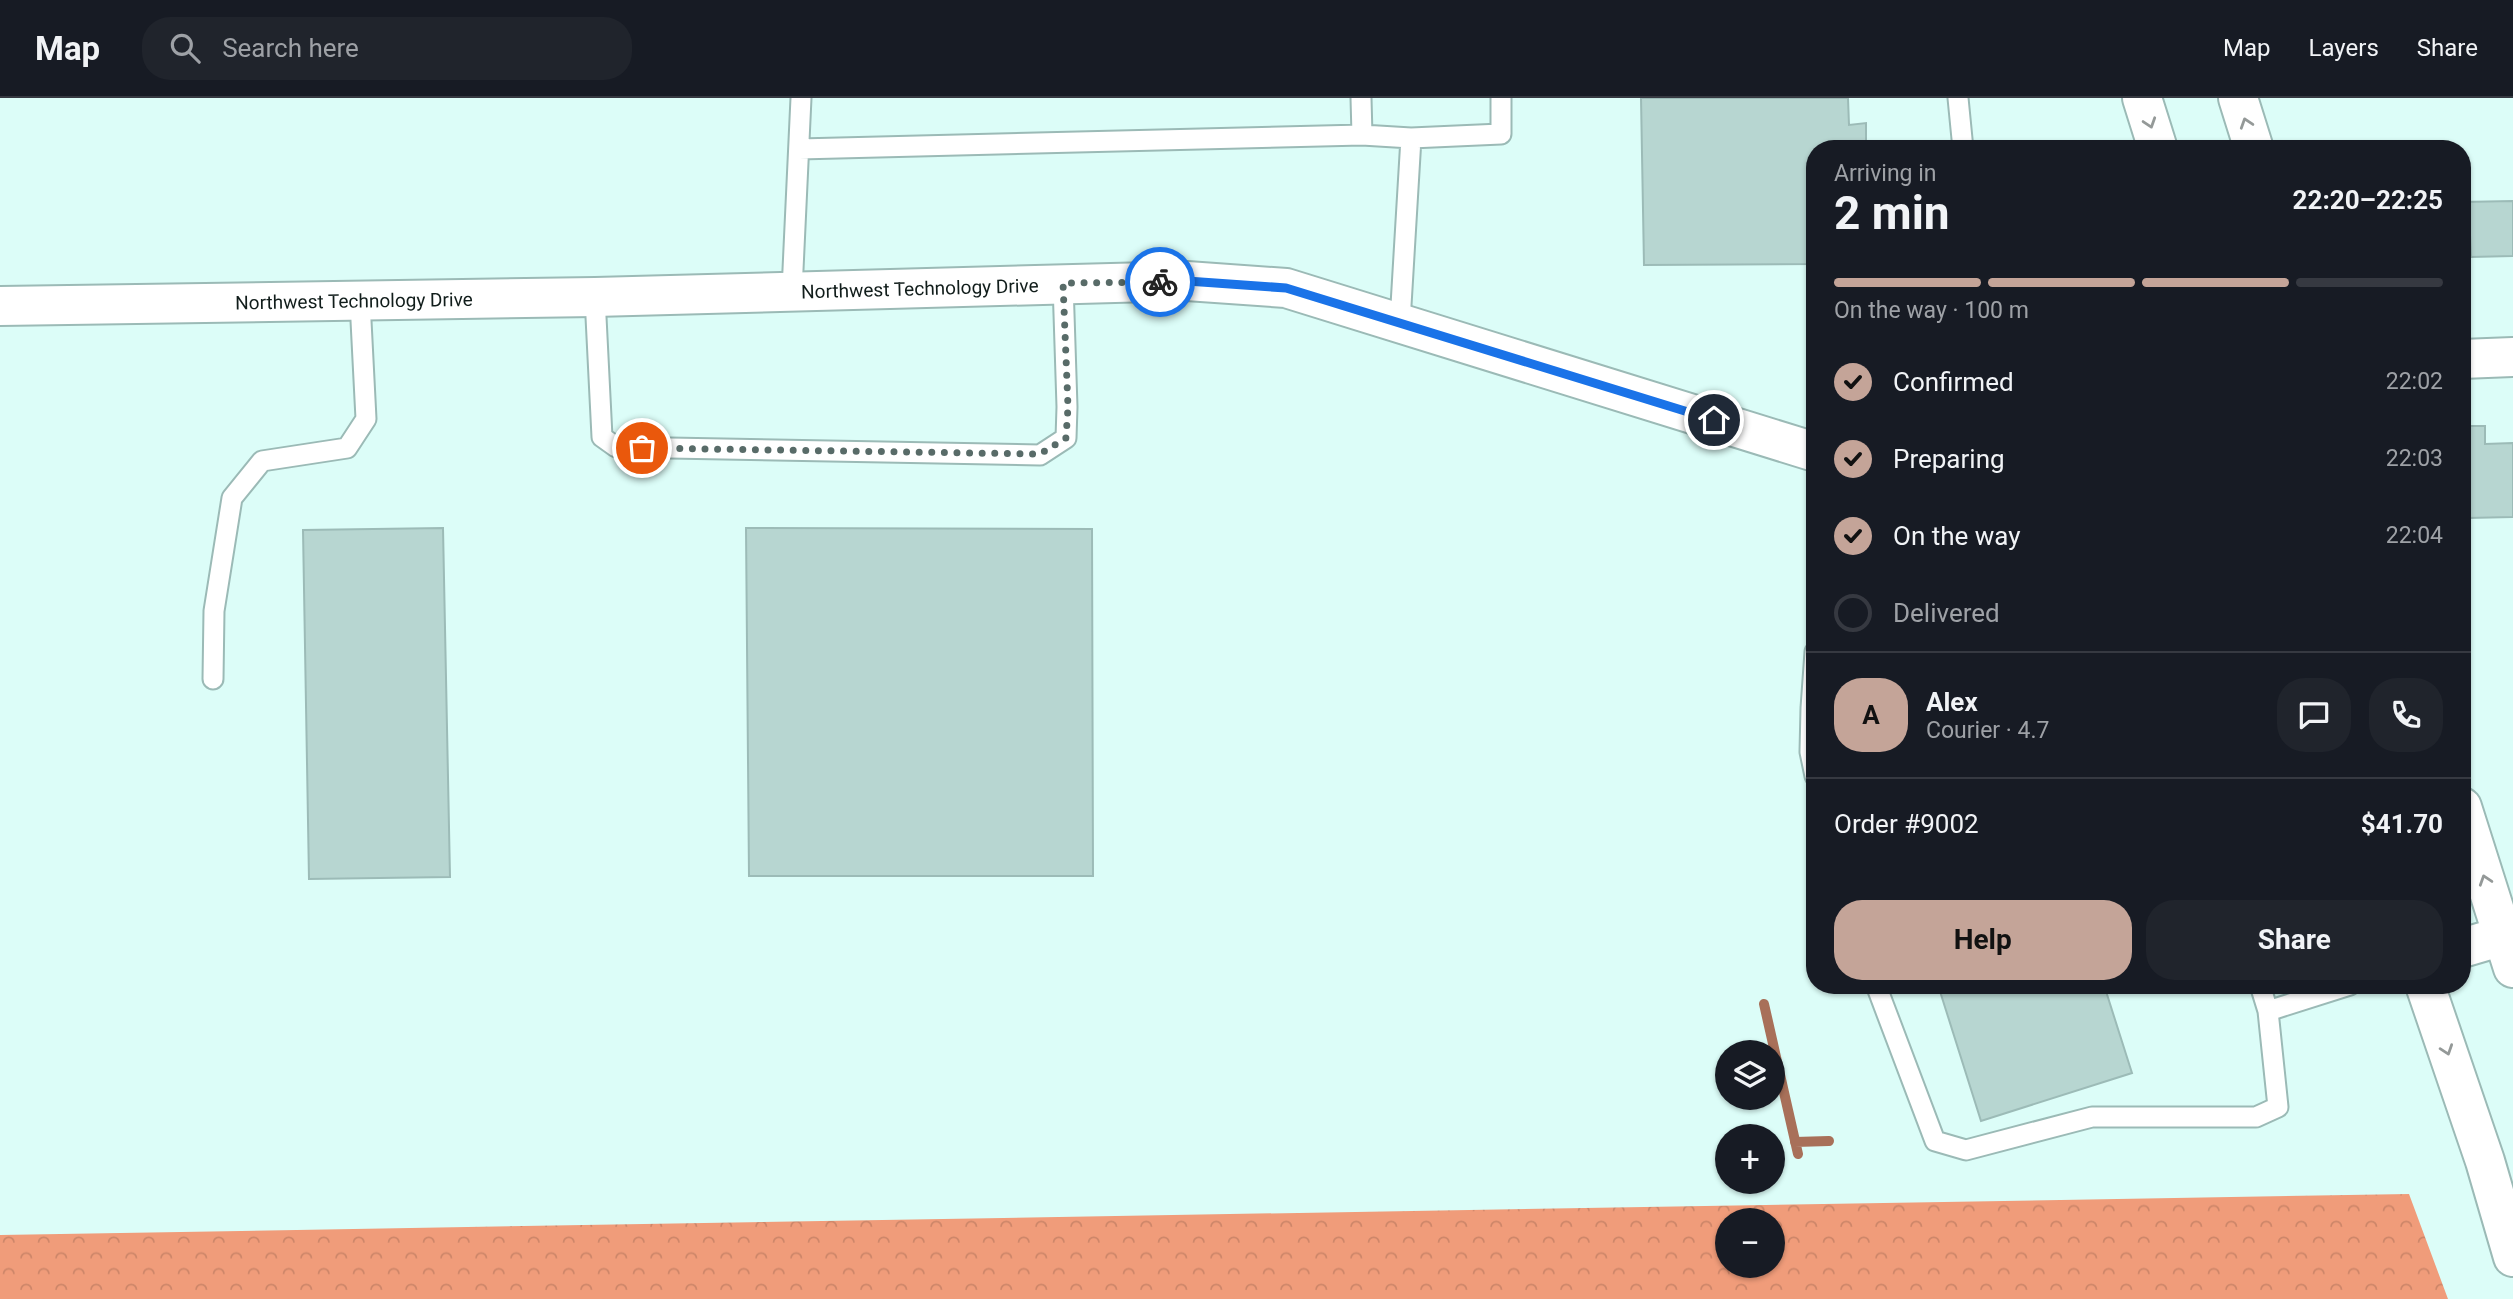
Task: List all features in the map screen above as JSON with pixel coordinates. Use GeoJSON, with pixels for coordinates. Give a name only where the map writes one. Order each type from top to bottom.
{"type":"FeatureCollection","features":[{"type":"Feature","properties":{"kind":"street"},"geometry":{"type":"LineString","coordinates":[[2142,98],[2155,140]]}},
{"type":"Feature","properties":{"kind":"street"},"geometry":{"type":"LineString","coordinates":[[2238,98],[2251,140]]}},
{"type":"Feature","properties":{"kind":"street","name":"Northwest Technology Drive"},"geometry":{"type":"LineString","coordinates":[[0,306],[595,297],[1187,281],[1286,288],[1806,449]]}},
{"type":"Feature","properties":{"kind":"street"},"geometry":{"type":"LineString","coordinates":[[2471,359],[2513,357]]}},
{"type":"Feature","properties":{"kind":"street"},"geometry":{"type":"LineString","coordinates":[[2471,833],[2510,945],[2471,947]]}},
{"type":"Feature","properties":{"kind":"street"},"geometry":{"type":"LineString","coordinates":[[2428,994],[2485,1161],[2513,1257]]}},
{"type":"Feature","properties":{"kind":"lane"},"geometry":{"type":"LineString","coordinates":[[792,291],[801,98]]}},
{"type":"Feature","properties":{"kind":"lane"},"geometry":{"type":"LineString","coordinates":[[1361,98],[1362,135]]}},
{"type":"Feature","properties":{"kind":"lane"},"geometry":{"type":"LineString","coordinates":[[799,149],[1501,134],[1501,98]]}},
{"type":"Feature","properties":{"kind":"lane"},"geometry":{"type":"LineString","coordinates":[[1958,98],[1961,140]]}},
{"type":"Feature","properties":{"kind":"lane"},"geometry":{"type":"LineString","coordinates":[[1401,322],[1411,138]]}},
{"type":"Feature","properties":{"kind":"lane"},"geometry":{"type":"LineString","coordinates":[[595,297],[602,437],[616,447],[1040,454],[1066,438],[1068,407],[1063,283]]}},
{"type":"Feature","properties":{"kind":"lane"},"geometry":{"type":"LineString","coordinates":[[213,679],[214,611],[232,498],[262,461],[347,448],[366,419],[360,301]]}},
{"type":"Feature","properties":{"kind":"lane"},"geometry":{"type":"LineString","coordinates":[[1879,994],[1936,1142],[1966,1150],[2092,1117],[2256,1116],[2278,1107],[2268,1011],[2263,994]]}},
{"type":"Feature","properties":{"kind":"lane"},"geometry":{"type":"LineString","coordinates":[[2268,1011],[2322,994]]}},
{"type":"Feature","properties":{"kind":"green space"},"geometry":{"type":"Polygon","coordinates":[[[2409,1194],[2448,1299],[0,1299],[0,1235],[2409,1194]]]}},
{"type":"Feature","properties":{"kind":"building"},"geometry":{"type":"Polygon","coordinates":[[[1641,98],[1848,98],[1849,125],[1866,123],[1866,140],[1806,140],[1806,264],[1644,265],[1641,98]]]}},
{"type":"Feature","properties":{"kind":"building"},"geometry":{"type":"Polygon","coordinates":[[[2513,201],[2513,256],[2471,257],[2471,202],[2513,201]]]}},
{"type":"Feature","properties":{"kind":"building"},"geometry":{"type":"Polygon","coordinates":[[[2471,426],[2485,426],[2485,444],[2513,443],[2513,517],[2471,518],[2471,426]]]}},
{"type":"Feature","properties":{"kind":"building"},"geometry":{"type":"Polygon","coordinates":[[[443,528],[450,877],[309,879],[303,530],[443,528]]]}},
{"type":"Feature","properties":{"kind":"building"},"geometry":{"type":"Polygon","coordinates":[[[746,528],[1092,529],[1093,876],[749,876],[746,528]]]}},
{"type":"Feature","properties":{"kind":"building"},"geometry":{"type":"Polygon","coordinates":[[[1941,994],[2107,994],[2132,1073],[1981,1121],[1941,994]]]}},
{"type":"Feature","properties":{"kind":"waterway"},"geometry":{"type":"LineString","coordinates":[[1764,1004],[1798,1154]]}},
{"type":"Feature","properties":{"kind":"waterway"},"geometry":{"type":"LineString","coordinates":[[1795,1142],[1829,1141]]}},
{"type":"Feature","properties":{"kind":"way so far"},"geometry":{"type":"LineString","coordinates":[[642,448],[1040,454],[1066,438],[1068,407],[1063,283],[1160,282]]}},
{"type":"Feature","properties":{"kind":"route"},"geometry":{"type":"LineString","coordinates":[[1160,282],[1187,281],[1286,288],[1714,420]]}}]}
